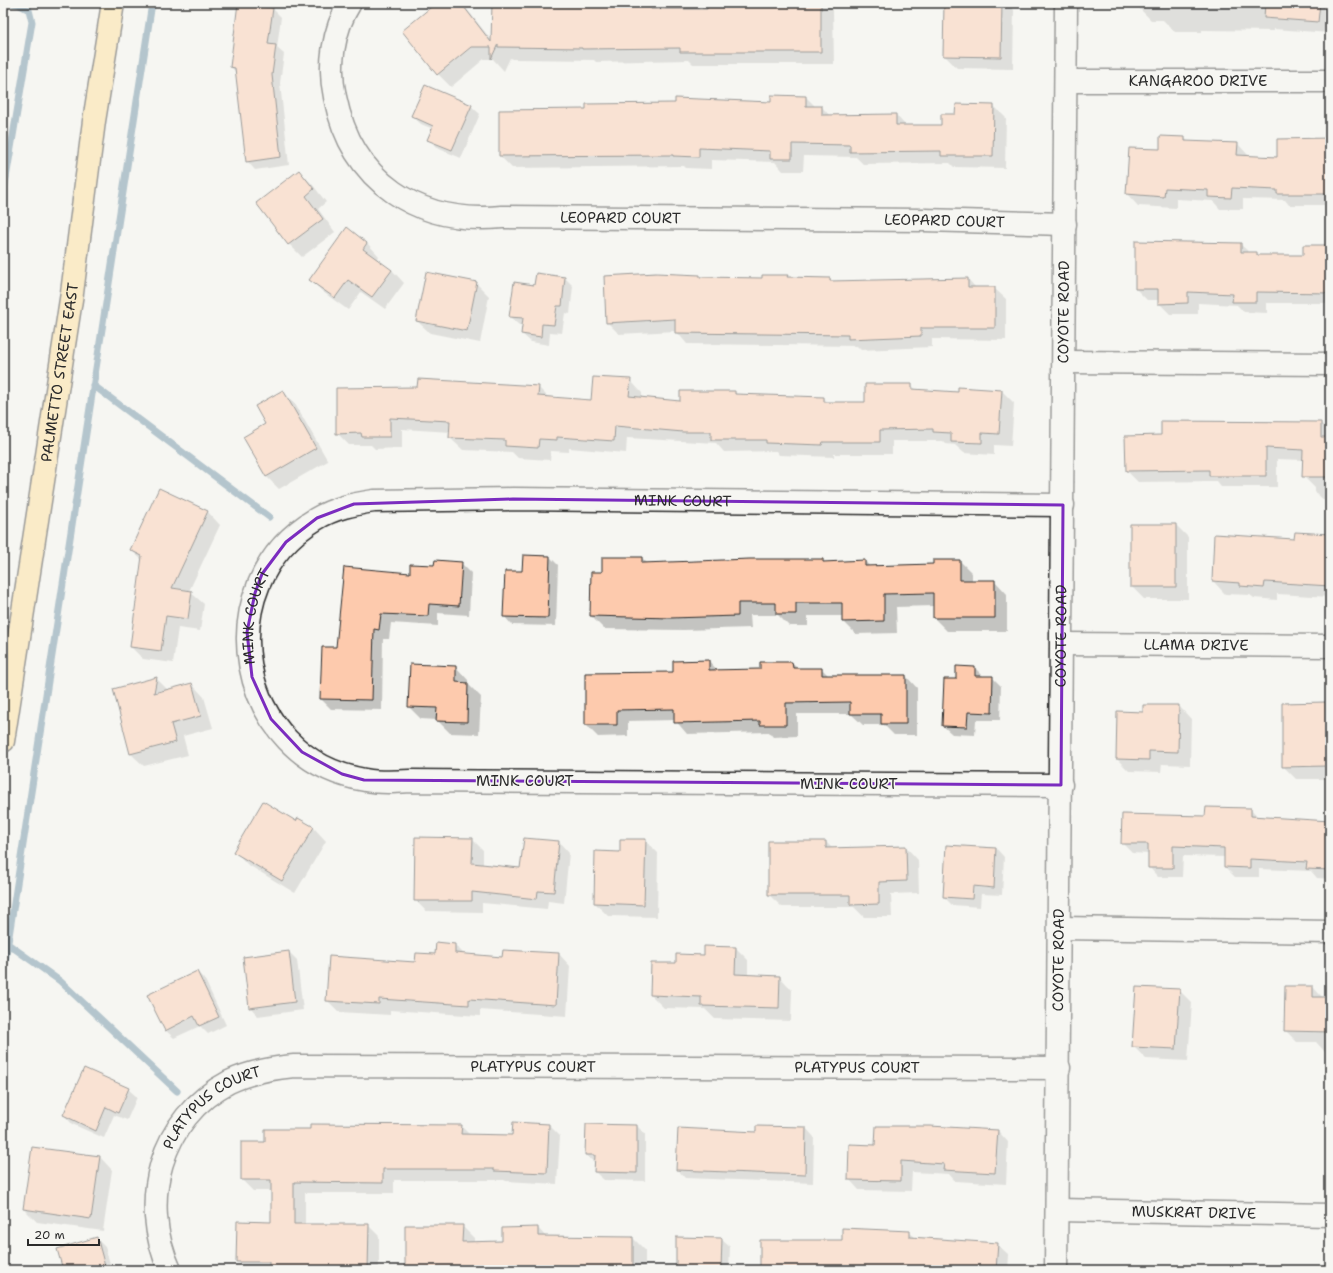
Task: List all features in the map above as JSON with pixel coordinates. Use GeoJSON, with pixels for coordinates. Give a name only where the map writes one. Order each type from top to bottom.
{"type":"FeatureCollection","features":[{"type":"Feature","properties":{"kind":"main road","name":"PALMETTO STREET EAST"},"geometry":{"type":"LineString","coordinates":[[3,741],[72,292],[94,121],[113,3]]}},
{"type":"Feature","properties":{"kind":"street","name":"LEOPARD COURT"},"geometry":{"type":"LineString","coordinates":[[350,3],[339,26],[331,66],[332,87],[343,128],[365,165],[380,181],[398,195],[437,213],[458,218],[480,219],[502,217],[924,220],[1065,224]]}},
{"type":"Feature","properties":{"kind":"street","name":"COYOTE ROAD"},"geometry":{"type":"LineString","coordinates":[[1056,1270],[1060,928],[1066,3]]}},
{"type":"Feature","properties":{"kind":"street","name":"KANGAROO DRIVE"},"geometry":{"type":"LineString","coordinates":[[1066,81],[1330,80]]}},
{"type":"Feature","properties":{"kind":"street"},"geometry":{"type":"LineString","coordinates":[[1064,362],[1330,364]]}},
{"type":"Feature","properties":{"kind":"street","name":"MINK COURT"},"geometry":{"type":"LineString","coordinates":[[1061,785],[387,782],[364,780],[342,774],[321,765],[296,747],[271,719],[260,699],[252,677],[248,655],[247,632],[250,612],[260,580],[273,558],[286,542],[317,518],[354,504],[374,501],[514,499],[1063,505]]}},
{"type":"Feature","properties":{"kind":"street","name":"LLAMA DRIVE"},"geometry":{"type":"LineString","coordinates":[[1062,644],[1330,646]]}},
{"type":"Feature","properties":{"kind":"street"},"geometry":{"type":"LineString","coordinates":[[1060,928],[1330,932]]}},
{"type":"Feature","properties":{"kind":"street","name":"PLATYPUS COURT"},"geometry":{"type":"LineString","coordinates":[[170,1270],[163,1255],[157,1234],[154,1212],[160,1167],[168,1147],[179,1127],[188,1115],[210,1095],[229,1082],[271,1068],[310,1066],[1058,1068]]}},
{"type":"Feature","properties":{"kind":"street","name":"MUSKRAT DRIVE"},"geometry":{"type":"LineString","coordinates":[[1057,1210],[1330,1215]]}},
{"type":"Feature","properties":{"kind":"highlighted area"},"geometry":{"type":"Polygon","coordinates":[[[513,499],[1063,505],[1061,785],[364,780],[342,774],[302,752],[271,719],[252,677],[247,632],[255,593],[262,574],[286,542],[300,529],[317,518],[354,504],[513,499]]]}},
{"type":"Feature","properties":{"kind":"building"},"geometry":{"type":"Polygon","coordinates":[[[238,3],[273,8],[268,44],[276,45],[272,75],[281,157],[246,162],[235,68],[230,67],[238,3]]]}},
{"type":"Feature","properties":{"kind":"building"},"geometry":{"type":"Polygon","coordinates":[[[436,3],[461,3],[491,42],[492,3],[651,3],[651,9],[707,9],[707,3],[821,3],[821,52],[680,52],[680,48],[582,49],[498,47],[498,44],[491,59],[491,47],[471,47],[437,75],[402,31],[436,3]]]}},
{"type":"Feature","properties":{"kind":"building"},"geometry":{"type":"Polygon","coordinates":[[[944,3],[1002,3],[1001,57],[943,56],[944,3]]]}},
{"type":"Feature","properties":{"kind":"building"},"geometry":{"type":"Polygon","coordinates":[[[1265,3],[1320,3],[1318,22],[1264,18],[1265,3]]]}},
{"type":"Feature","properties":{"kind":"building"},"geometry":{"type":"Polygon","coordinates":[[[425,85],[472,105],[452,150],[427,140],[433,126],[411,116],[425,85]]]}},
{"type":"Feature","properties":{"kind":"building"},"geometry":{"type":"Polygon","coordinates":[[[771,95],[806,96],[806,106],[822,106],[822,115],[896,114],[896,125],[941,125],[941,114],[955,114],[956,104],[994,105],[993,156],[941,156],[941,151],[850,152],[850,145],[792,144],[792,159],[770,159],[770,151],[699,148],[699,157],[673,155],[499,156],[499,110],[586,109],[586,104],[675,103],[675,98],[771,102],[771,95]]]}},
{"type":"Feature","properties":{"kind":"building"},"geometry":{"type":"Polygon","coordinates":[[[1160,136],[1185,137],[1185,141],[1238,143],[1237,155],[1277,157],[1277,139],[1330,138],[1330,194],[1277,194],[1277,190],[1232,188],[1231,198],[1208,197],[1208,190],[1165,188],[1164,197],[1126,194],[1129,148],[1160,149],[1160,136]]]}},
{"type":"Feature","properties":{"kind":"building"},"geometry":{"type":"Polygon","coordinates":[[[299,170],[314,189],[306,196],[323,219],[288,245],[256,203],[299,170]]]}},
{"type":"Feature","properties":{"kind":"building"},"geometry":{"type":"Polygon","coordinates":[[[347,227],[367,243],[363,249],[392,270],[372,297],[348,280],[335,298],[309,280],[347,227]]]}},
{"type":"Feature","properties":{"kind":"building"},"geometry":{"type":"Polygon","coordinates":[[[1135,241],[1241,243],[1241,252],[1257,252],[1257,255],[1303,255],[1303,245],[1330,245],[1330,293],[1256,292],[1256,302],[1232,302],[1233,294],[1188,292],[1188,303],[1158,304],[1158,289],[1135,289],[1135,241]]]}},
{"type":"Feature","properties":{"kind":"building"},"geometry":{"type":"Polygon","coordinates":[[[426,272],[477,282],[467,331],[416,321],[426,272]]]}},
{"type":"Feature","properties":{"kind":"building"},"geometry":{"type":"Polygon","coordinates":[[[536,273],[565,277],[562,306],[557,306],[554,325],[542,324],[541,337],[521,334],[523,318],[509,317],[514,282],[534,285],[536,273]]]}},
{"type":"Feature","properties":{"kind":"building"},"geometry":{"type":"Polygon","coordinates":[[[656,273],[700,275],[700,277],[762,278],[762,275],[788,275],[787,277],[830,278],[830,281],[968,278],[968,287],[995,287],[995,328],[921,328],[921,336],[848,339],[848,335],[675,333],[675,319],[606,323],[604,276],[656,273]]]}},
{"type":"Feature","properties":{"kind":"building"},"geometry":{"type":"Polygon","coordinates":[[[593,377],[631,379],[629,396],[680,401],[680,391],[735,391],[735,394],[824,397],[824,402],[865,402],[865,384],[912,384],[912,389],[958,392],[958,387],[1002,390],[999,434],[982,433],[982,443],[951,442],[951,433],[933,432],[933,429],[880,430],[880,442],[823,442],[822,445],[766,443],[766,440],[711,440],[711,432],[683,432],[615,426],[614,441],[557,437],[557,440],[539,439],[538,448],[505,446],[505,440],[449,438],[450,421],[390,418],[390,437],[362,437],[361,433],[336,434],[336,388],[417,387],[418,379],[539,386],[538,396],[591,400],[593,377]]]}},
{"type":"Feature","properties":{"kind":"building"},"geometry":{"type":"Polygon","coordinates":[[[283,390],[316,448],[266,477],[243,437],[265,424],[255,406],[283,390]]]}},
{"type":"Feature","properties":{"kind":"building"},"geometry":{"type":"Polygon","coordinates":[[[1161,421],[1321,422],[1321,437],[1330,437],[1330,477],[1302,477],[1303,450],[1266,448],[1266,476],[1209,476],[1209,470],[1126,471],[1125,436],[1161,435],[1161,421]]]}},
{"type":"Feature","properties":{"kind":"building"},"geometry":{"type":"Polygon","coordinates":[[[159,488],[208,511],[172,588],[192,591],[188,619],[166,616],[161,651],[130,647],[142,556],[130,550],[159,488]]]}},
{"type":"Feature","properties":{"kind":"building"},"geometry":{"type":"Polygon","coordinates":[[[1130,524],[1176,524],[1176,587],[1130,587],[1130,524]]]}},
{"type":"Feature","properties":{"kind":"building"},"geometry":{"type":"Polygon","coordinates":[[[1295,532],[1330,534],[1330,586],[1265,582],[1264,588],[1240,586],[1240,583],[1212,581],[1214,534],[1294,539],[1295,532]]]}},
{"type":"Feature","properties":{"kind":"building"},"geometry":{"type":"Polygon","coordinates":[[[523,555],[550,556],[548,618],[503,617],[505,571],[522,571],[523,555]]]}},
{"type":"Feature","properties":{"kind":"building"},"geometry":{"type":"Polygon","coordinates":[[[602,557],[642,557],[642,563],[750,559],[823,559],[823,562],[865,560],[865,566],[933,564],[933,560],[960,560],[960,580],[995,580],[995,618],[933,618],[933,593],[884,594],[884,621],[842,622],[842,603],[796,603],[796,614],[776,614],[776,603],[738,603],[738,616],[671,618],[590,616],[591,572],[602,572],[602,557]]]}},
{"type":"Feature","properties":{"kind":"building"},"geometry":{"type":"Polygon","coordinates":[[[435,560],[462,562],[459,606],[429,604],[428,616],[381,614],[379,630],[374,629],[372,700],[320,699],[322,647],[336,647],[344,567],[410,573],[410,564],[434,565],[435,560]]]}},
{"type":"Feature","properties":{"kind":"building"},"geometry":{"type":"Polygon","coordinates":[[[709,660],[709,670],[760,669],[760,662],[792,662],[793,668],[822,668],[822,675],[906,675],[906,724],[881,724],[881,714],[850,714],[850,702],[786,703],[786,725],[760,725],[760,721],[674,723],[674,709],[617,710],[617,725],[585,725],[585,673],[673,672],[673,661],[709,660]]]}},
{"type":"Feature","properties":{"kind":"building"},"geometry":{"type":"Polygon","coordinates":[[[410,664],[456,666],[456,682],[468,683],[467,722],[436,721],[437,708],[408,707],[410,664]]]}},
{"type":"Feature","properties":{"kind":"building"},"geometry":{"type":"Polygon","coordinates":[[[956,666],[975,667],[975,676],[993,676],[992,713],[968,712],[967,727],[942,726],[944,679],[956,679],[956,666]]]}},
{"type":"Feature","properties":{"kind":"building"},"geometry":{"type":"Polygon","coordinates":[[[157,677],[154,693],[192,683],[201,716],[171,724],[176,742],[130,754],[113,689],[157,677]]]}},
{"type":"Feature","properties":{"kind":"building"},"geometry":{"type":"Polygon","coordinates":[[[1326,702],[1327,766],[1282,767],[1282,703],[1326,702]]]}},
{"type":"Feature","properties":{"kind":"building"},"geometry":{"type":"Polygon","coordinates":[[[1143,705],[1179,705],[1178,752],[1149,751],[1149,760],[1116,759],[1117,711],[1143,712],[1143,705]]]}},
{"type":"Feature","properties":{"kind":"building"},"geometry":{"type":"Polygon","coordinates":[[[263,801],[296,821],[298,818],[314,827],[282,881],[233,852],[263,801]]]}},
{"type":"Feature","properties":{"kind":"building"},"geometry":{"type":"Polygon","coordinates":[[[1206,807],[1251,808],[1251,816],[1330,821],[1330,870],[1306,869],[1307,862],[1250,859],[1250,868],[1224,867],[1224,848],[1173,846],[1173,868],[1148,868],[1148,844],[1121,844],[1122,814],[1205,816],[1206,807]]]}},
{"type":"Feature","properties":{"kind":"building"},"geometry":{"type":"Polygon","coordinates":[[[415,837],[473,838],[472,863],[520,868],[524,838],[559,841],[554,892],[538,891],[537,899],[472,892],[472,901],[414,901],[415,837]]]}},
{"type":"Feature","properties":{"kind":"building"},"geometry":{"type":"Polygon","coordinates":[[[620,839],[646,839],[644,905],[594,903],[595,851],[620,852],[620,839]]]}},
{"type":"Feature","properties":{"kind":"building"},"geometry":{"type":"Polygon","coordinates":[[[768,841],[826,841],[826,848],[906,846],[907,881],[879,882],[879,904],[850,905],[850,895],[768,895],[768,841]]]}},
{"type":"Feature","properties":{"kind":"building"},"geometry":{"type":"Polygon","coordinates":[[[946,845],[996,848],[994,888],[973,886],[972,899],[943,897],[946,845]]]}},
{"type":"Feature","properties":{"kind":"building"},"geometry":{"type":"Polygon","coordinates":[[[436,942],[455,944],[455,953],[502,957],[503,950],[559,953],[556,1005],[469,999],[469,1005],[379,999],[379,1004],[326,1001],[329,956],[415,962],[416,953],[435,954],[436,942]]]}},
{"type":"Feature","properties":{"kind":"building"},"geometry":{"type":"Polygon","coordinates":[[[704,946],[736,947],[735,974],[780,976],[779,1008],[701,1006],[701,997],[650,995],[651,963],[676,963],[676,954],[704,955],[704,946]]]}},
{"type":"Feature","properties":{"kind":"building"},"geometry":{"type":"Polygon","coordinates":[[[289,951],[295,1002],[249,1008],[243,957],[289,951]]]}},
{"type":"Feature","properties":{"kind":"building"},"geometry":{"type":"Polygon","coordinates":[[[197,971],[219,1017],[199,1026],[194,1016],[165,1031],[147,995],[197,971]]]}},
{"type":"Feature","properties":{"kind":"building"},"geometry":{"type":"Polygon","coordinates":[[[1285,986],[1313,986],[1313,997],[1330,997],[1330,1032],[1284,1031],[1285,986]]]}},
{"type":"Feature","properties":{"kind":"building"},"geometry":{"type":"Polygon","coordinates":[[[1136,987],[1180,989],[1176,1049],[1132,1047],[1136,987]]]}},
{"type":"Feature","properties":{"kind":"building"},"geometry":{"type":"Polygon","coordinates":[[[84,1068],[129,1088],[118,1113],[106,1107],[96,1131],[63,1115],[84,1068]]]}},
{"type":"Feature","properties":{"kind":"building"},"geometry":{"type":"Polygon","coordinates":[[[513,1122],[549,1124],[547,1173],[494,1171],[494,1169],[383,1169],[383,1183],[294,1182],[294,1224],[369,1224],[368,1270],[269,1270],[269,1262],[236,1262],[237,1221],[271,1222],[271,1180],[241,1180],[241,1142],[265,1142],[265,1129],[310,1129],[310,1124],[462,1125],[461,1134],[512,1135],[513,1122]]]}},
{"type":"Feature","properties":{"kind":"building"},"geometry":{"type":"Polygon","coordinates":[[[586,1124],[637,1125],[637,1173],[594,1172],[595,1155],[585,1155],[586,1124]]]}},
{"type":"Feature","properties":{"kind":"building"},"geometry":{"type":"Polygon","coordinates":[[[756,1126],[806,1127],[805,1175],[676,1170],[678,1128],[756,1132],[756,1126]]]}},
{"type":"Feature","properties":{"kind":"building"},"geometry":{"type":"Polygon","coordinates":[[[876,1126],[930,1126],[998,1130],[995,1173],[943,1170],[944,1164],[901,1161],[901,1181],[848,1180],[849,1144],[875,1145],[876,1126]]]}},
{"type":"Feature","properties":{"kind":"building"},"geometry":{"type":"Polygon","coordinates":[[[32,1147],[100,1156],[91,1219],[23,1209],[32,1147]]]}},
{"type":"Feature","properties":{"kind":"building"},"geometry":{"type":"Polygon","coordinates":[[[405,1225],[463,1225],[462,1242],[502,1241],[502,1228],[538,1227],[538,1236],[633,1237],[633,1270],[405,1270],[405,1225]]]}},
{"type":"Feature","properties":{"kind":"building"},"geometry":{"type":"Polygon","coordinates":[[[842,1228],[910,1231],[910,1237],[998,1243],[996,1270],[760,1270],[760,1240],[842,1240],[842,1228]]]}},
{"type":"Feature","properties":{"kind":"building"},"geometry":{"type":"Polygon","coordinates":[[[97,1237],[106,1270],[63,1270],[57,1249],[97,1237]]]}},
{"type":"Feature","properties":{"kind":"building"},"geometry":{"type":"Polygon","coordinates":[[[676,1237],[722,1238],[721,1270],[676,1270],[676,1237]]]}},
{"type":"Feature","properties":{"kind":"waterway"},"geometry":{"type":"LineString","coordinates":[[3,196],[32,22],[29,10],[18,4],[12,3]]}},
{"type":"Feature","properties":{"kind":"waterway"},"geometry":{"type":"LineString","coordinates":[[3,975],[152,3]]}},
{"type":"Feature","properties":{"kind":"waterway"},"geometry":{"type":"LineString","coordinates":[[93,385],[269,517]]}},
{"type":"Feature","properties":{"kind":"waterway"},"geometry":{"type":"LineString","coordinates":[[8,944],[60,981],[177,1091]]}}]}
